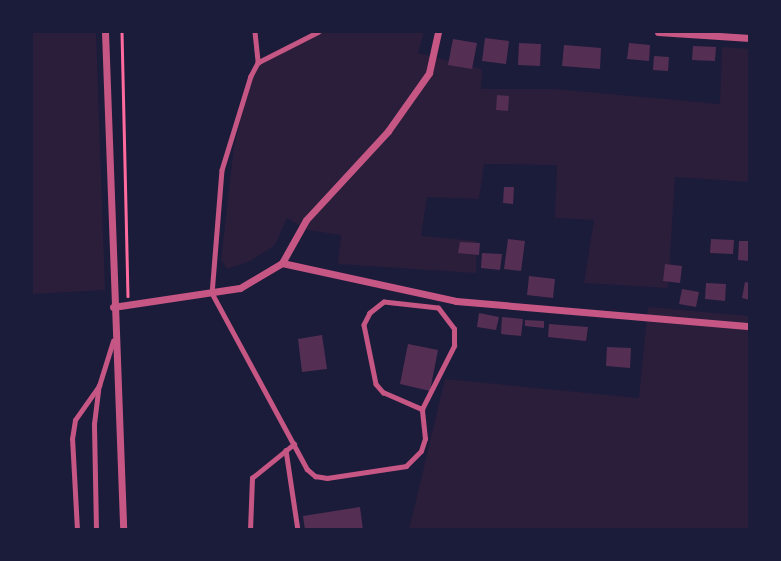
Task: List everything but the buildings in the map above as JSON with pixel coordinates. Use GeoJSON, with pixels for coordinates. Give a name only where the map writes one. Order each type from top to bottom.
{"type":"FeatureCollection","features":[{"type":"Feature","properties":{"kind":"street"},"geometry":{"type":"LineString","coordinates":[[105,32],[113,341],[123,530]]}},
{"type":"Feature","properties":{"kind":"street"},"geometry":{"type":"LineString","coordinates":[[113,307],[240,288],[282,263],[306,220],[388,131],[429,73],[438,32]]}},
{"type":"Feature","properties":{"kind":"street"},"geometry":{"type":"LineString","coordinates":[[658,32],[750,38]]}},
{"type":"Feature","properties":{"kind":"street"},"geometry":{"type":"LineString","coordinates":[[282,263],[456,301],[750,326]]}},
{"type":"Feature","properties":{"kind":"lane"},"geometry":{"type":"LineString","coordinates":[[255,32],[258,64],[231,128],[222,170],[212,293],[294,444],[315,476],[407,466],[415,461],[425,439],[422,409],[454,346],[454,329],[438,308],[384,302],[370,313],[364,325],[376,384],[383,392],[422,409]]}},
{"type":"Feature","properties":{"kind":"lane"},"geometry":{"type":"LineString","coordinates":[[258,64],[318,32]]}},
{"type":"Feature","properties":{"kind":"lane"},"geometry":{"type":"LineString","coordinates":[[96,530],[92,440],[99,386],[113,341]]}},
{"type":"Feature","properties":{"kind":"lane"},"geometry":{"type":"LineString","coordinates":[[77,530],[72,439],[75,420],[99,386]]}},
{"type":"Feature","properties":{"kind":"lane"},"geometry":{"type":"LineString","coordinates":[[250,530],[252,478],[294,444]]}},
{"type":"Feature","properties":{"kind":"lane"},"geometry":{"type":"LineString","coordinates":[[286,450],[298,530]]}},
{"type":"Feature","properties":{"kind":"path"},"geometry":{"type":"LineString","coordinates":[[122,32],[127,306]]}},
{"type":"Feature","properties":{"kind":"shaded area"},"geometry":{"type":"Polygon","coordinates":[[[32,32],[96,32],[105,290],[32,294],[32,32]]]}},
{"type":"Feature","properties":{"kind":"shaded area"},"geometry":{"type":"Polygon","coordinates":[[[319,32],[424,32],[418,53],[482,69],[481,89],[554,89],[720,104],[722,47],[749,49],[749,182],[675,177],[668,288],[584,283],[594,220],[555,218],[557,165],[484,164],[479,199],[427,197],[421,236],[476,241],[476,273],[338,264],[341,235],[307,230],[287,218],[275,245],[250,261],[227,269],[221,260],[234,147],[251,76],[258,63],[319,32]]]}},
{"type":"Feature","properties":{"kind":"shaded area"},"geometry":{"type":"Polygon","coordinates":[[[648,307],[749,316],[749,529],[409,530],[445,379],[639,398],[648,307]]]}}]}
